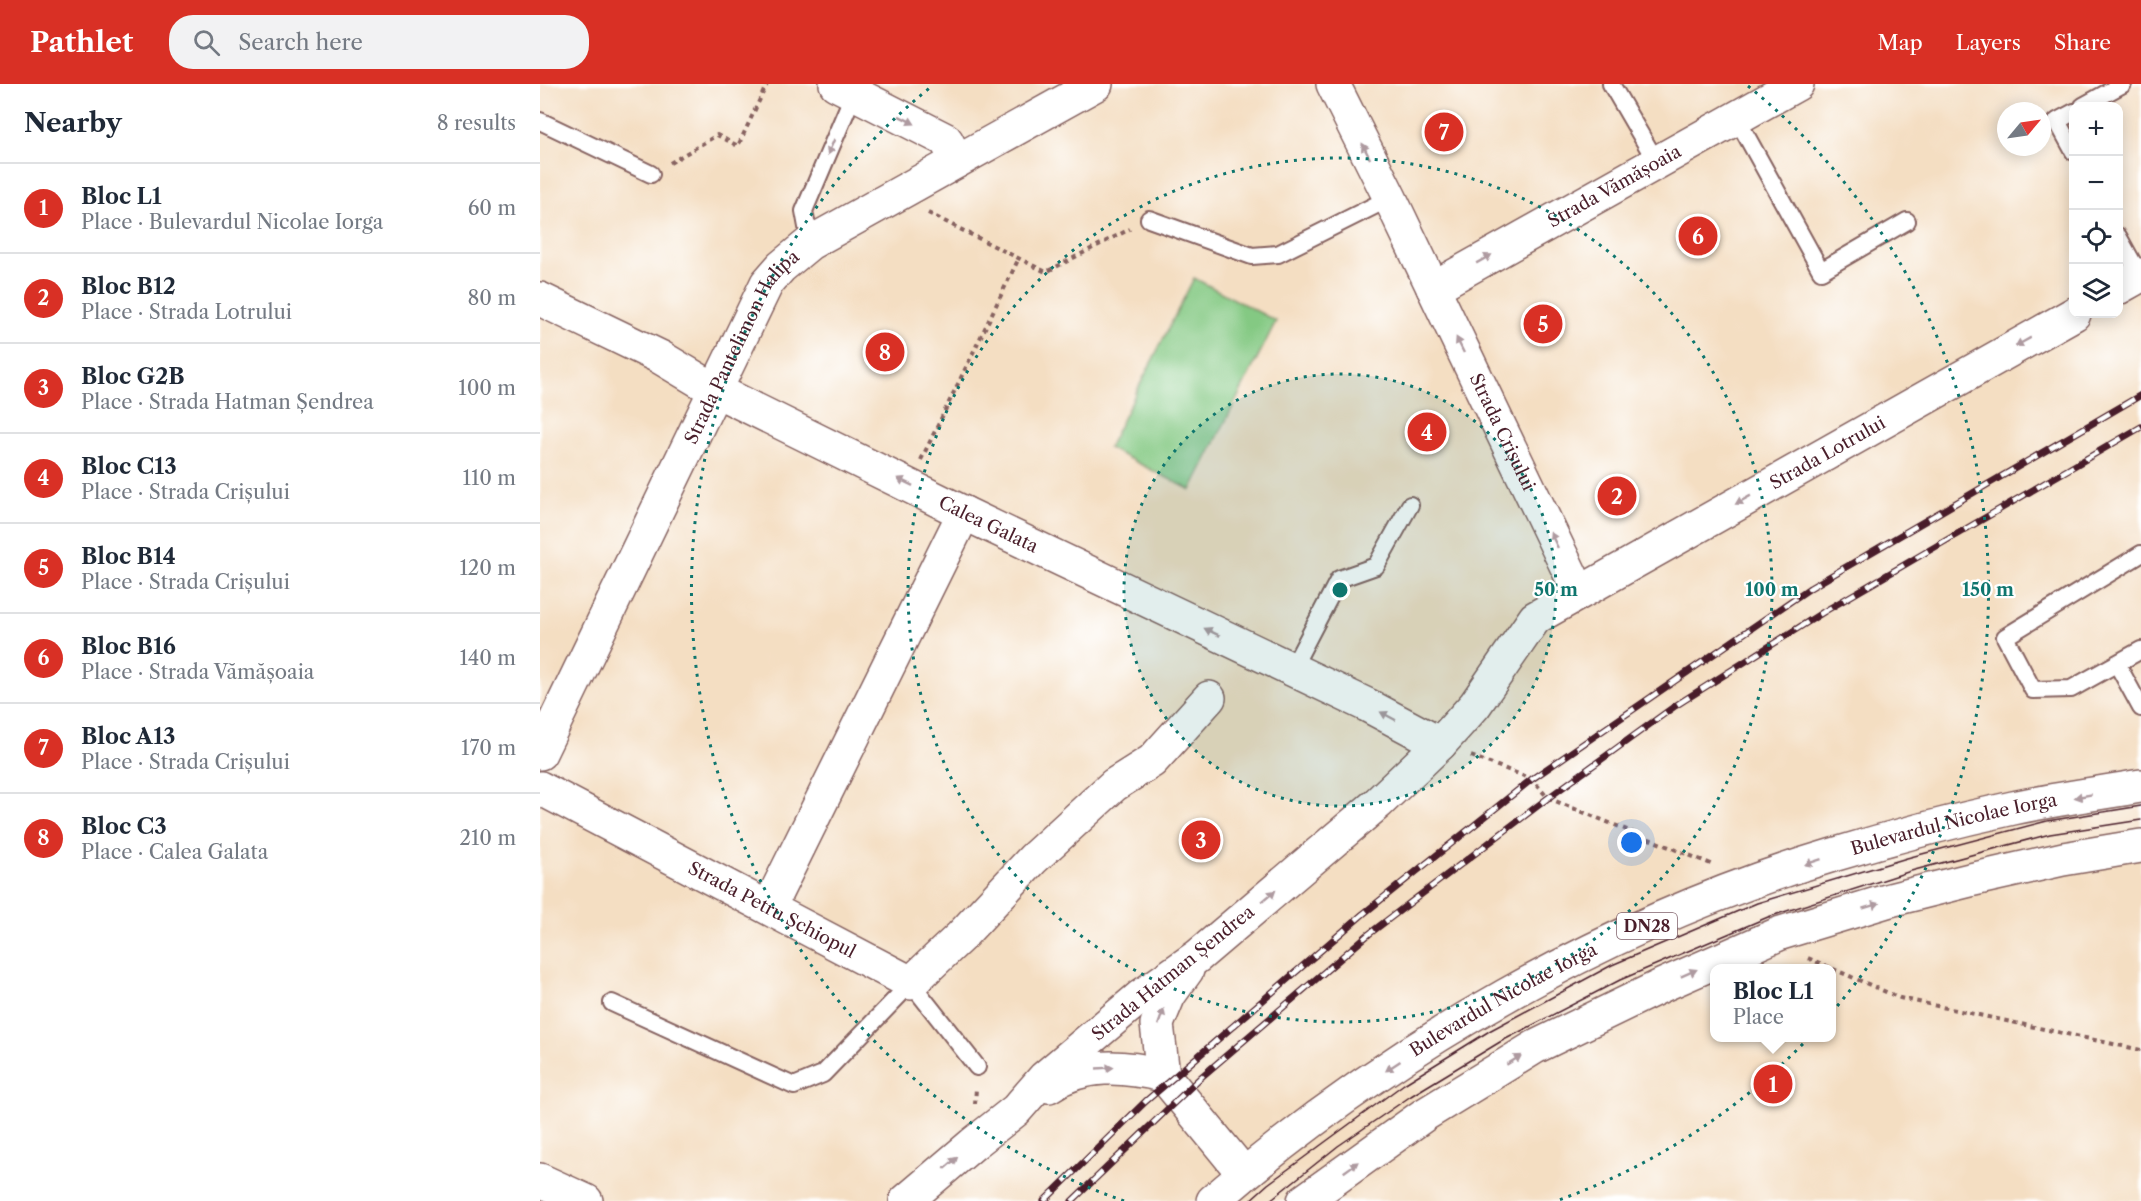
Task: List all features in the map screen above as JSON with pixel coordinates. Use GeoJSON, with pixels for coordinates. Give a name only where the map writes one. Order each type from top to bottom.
{"type":"FeatureCollection","features":[{"type":"Feature","properties":{"kind":"street","name":"Strada Pantelimon Halipa"},"geometry":{"type":"LineString","coordinates":[[540,753],[767,283],[781,267],[810,243],[1096,84]]}},
{"type":"Feature","properties":{"kind":"street","name":"Strada Crișului"},"geometry":{"type":"LineString","coordinates":[[1333,84],[1579,592]]}},
{"type":"Feature","properties":{"kind":"street","name":"Strada Vămășoaia"},"geometry":{"type":"LineString","coordinates":[[1433,288],[1797,84]]}},
{"type":"Feature","properties":{"kind":"street"},"geometry":{"type":"LineString","coordinates":[[845,89],[946,140],[957,161]]}},
{"type":"Feature","properties":{"kind":"street","name":"Calea Galata"},"geometry":{"type":"LineString","coordinates":[[540,299],[660,357],[715,390],[964,513],[1367,705],[1440,744]]}},
{"type":"Feature","properties":{"kind":"street","name":"Strada Lotrului"},"geometry":{"type":"LineString","coordinates":[[1579,592],[2069,317]]}},
{"type":"Feature","properties":{"kind":"street"},"geometry":{"type":"LineString","coordinates":[[770,907],[964,513]]}},
{"type":"Feature","properties":{"kind":"street"},"geometry":{"type":"LineString","coordinates":[[1440,744],[1475,705],[1534,618],[1579,592]]}},
{"type":"Feature","properties":{"kind":"street"},"geometry":{"type":"LineString","coordinates":[[910,983],[961,936],[1041,851],[1114,785],[1152,760],[1209,698]]}},
{"type":"Feature","properties":{"kind":"street","name":"Strada Hatman Șendrea"},"geometry":{"type":"LineString","coordinates":[[906,1201],[1016,1110],[1053,1070],[1140,997],[1198,956],[1378,803],[1440,744]]}},
{"type":"Feature","properties":{"kind":"street","name":"Bulevardul Nicolae Iorga"},"geometry":{"type":"LineString","coordinates":[[1213,1201],[1318,1117],[1484,1007],[1605,944],[1710,898],[1831,856],[1914,832],[2013,808],[2141,786]]}},
{"type":"Feature","properties":{"kind":"street","name":"Strada Petru Șchiopul"},"geometry":{"type":"LineString","coordinates":[[540,788],[770,907],[910,983]]}},
{"type":"Feature","properties":{"kind":"street"},"geometry":{"type":"LineString","coordinates":[[1711,964],[1781,933],[1890,900],[2063,859],[2141,846]]}},
{"type":"Feature","properties":{"kind":"street"},"geometry":{"type":"LineString","coordinates":[[1198,956],[1169,995],[1157,1024],[1163,1074],[1244,1174]]}},
{"type":"Feature","properties":{"kind":"street"},"geometry":{"type":"LineString","coordinates":[[1304,1201],[1424,1115],[1535,1047],[1710,964]]}},
{"type":"Feature","properties":{"kind":"street"},"geometry":{"type":"LineString","coordinates":[[1016,1110],[1061,1078],[1088,1069],[1114,1067],[1163,1074]]}},
{"type":"Feature","properties":{"kind":"street"},"geometry":{"type":"LineString","coordinates":[[540,1180],[586,1201]]}},
{"type":"Feature","properties":{"kind":"lane"},"geometry":{"type":"LineString","coordinates":[[1611,84],[1657,163]]}},
{"type":"Feature","properties":{"kind":"lane"},"geometry":{"type":"LineString","coordinates":[[2090,102],[2123,84]]}},
{"type":"Feature","properties":{"kind":"lane"},"geometry":{"type":"LineString","coordinates":[[810,243],[804,211],[845,89]]}},
{"type":"Feature","properties":{"kind":"lane"},"geometry":{"type":"LineString","coordinates":[[2069,114],[2057,121],[2069,144]]}},
{"type":"Feature","properties":{"kind":"lane"},"geometry":{"type":"LineString","coordinates":[[1737,119],[1821,271],[1907,221]]}},
{"type":"Feature","properties":{"kind":"lane"},"geometry":{"type":"LineString","coordinates":[[540,122],[651,174]]}},
{"type":"Feature","properties":{"kind":"lane"},"geometry":{"type":"LineString","coordinates":[[1149,219],[1252,256],[1278,254],[1390,198]]}},
{"type":"Feature","properties":{"kind":"lane"},"geometry":{"type":"LineString","coordinates":[[2123,251],[2133,280]]}},
{"type":"Feature","properties":{"kind":"lane"},"geometry":{"type":"LineString","coordinates":[[1292,669],[1339,579],[1376,566],[1410,505]]}},
{"type":"Feature","properties":{"kind":"lane"},"geometry":{"type":"LineString","coordinates":[[2141,554],[2005,637],[2033,690],[2071,689],[2141,650]]}},
{"type":"Feature","properties":{"kind":"lane"},"geometry":{"type":"LineString","coordinates":[[2116,664],[2141,708]]}},
{"type":"Feature","properties":{"kind":"lane"},"geometry":{"type":"LineString","coordinates":[[612,1003],[794,1086],[824,1074],[910,983]]}},
{"type":"Feature","properties":{"kind":"lane","name":"Strada Petru Șchiopul"},"geometry":{"type":"LineString","coordinates":[[910,983],[977,1067]]}},
{"type":"Feature","properties":{"kind":"path"},"geometry":{"type":"LineString","coordinates":[[651,174],[717,135],[738,146],[767,84]]}},
{"type":"Feature","properties":{"kind":"path"},"geometry":{"type":"LineString","coordinates":[[895,197],[1046,272],[1149,219]]}},
{"type":"Feature","properties":{"kind":"path"},"geometry":{"type":"LineString","coordinates":[[909,484],[1019,258]]}},
{"type":"Feature","properties":{"kind":"path"},"geometry":{"type":"LineString","coordinates":[[1440,744],[1532,779],[1548,798],[1720,867]]}},
{"type":"Feature","properties":{"kind":"path"},"geometry":{"type":"LineString","coordinates":[[1802,956],[1821,964]]}},
{"type":"Feature","properties":{"kind":"path"},"geometry":{"type":"LineString","coordinates":[[1836,971],[1900,998],[2141,1050]]}},
{"type":"Feature","properties":{"kind":"green space"},"geometry":{"type":"Polygon","coordinates":[[[1194,278],[1276,321],[1191,490],[1108,448],[1194,278]]]}},
{"type":"Feature","properties":{"kind":"tram line"},"geometry":{"type":"LineString","coordinates":[[1249,1201],[1268,1184],[1404,1084],[1491,1030],[1612,965],[1757,903],[1907,858],[2047,821],[2141,806]]}},
{"type":"Feature","properties":{"kind":"tram line"},"geometry":{"type":"LineString","coordinates":[[1269,1201],[1338,1146],[1411,1096],[1500,1042],[1620,980],[1768,917],[1911,871],[2050,834],[2141,820]]}},
{"type":"Feature","properties":{"kind":"railway"},"geometry":{"type":"LineString","coordinates":[[1044,1201],[1146,1101],[1363,914],[1532,779],[1810,588],[2141,395]]}},
{"type":"Feature","properties":{"kind":"railway"},"geometry":{"type":"LineString","coordinates":[[1072,1201],[1200,1078],[1369,934],[1548,798],[1675,706],[1825,611],[2141,427]]}},
{"type":"Feature","properties":{"kind":"place","name":"Bloc A13"},"geometry":{"type":"Point","coordinates":[1444,132]}},
{"type":"Feature","properties":{"kind":"place","name":"Bloc B16"},"geometry":{"type":"Point","coordinates":[1698,236]}},
{"type":"Feature","properties":{"kind":"place","name":"Bloc B14"},"geometry":{"type":"Point","coordinates":[1543,324]}},
{"type":"Feature","properties":{"kind":"place","name":"Bloc C3"},"geometry":{"type":"Point","coordinates":[885,352]}},
{"type":"Feature","properties":{"kind":"place","name":"Bloc C13"},"geometry":{"type":"Point","coordinates":[1427,432]}},
{"type":"Feature","properties":{"kind":"place","name":"Bloc B12"},"geometry":{"type":"Point","coordinates":[1617,496]}},
{"type":"Feature","properties":{"kind":"place","name":"Bloc G2B"},"geometry":{"type":"Point","coordinates":[1201,840]}},
{"type":"Feature","properties":{"kind":"place","name":"Bloc L1"},"geometry":{"type":"Point","coordinates":[1773,1084]}}]}
